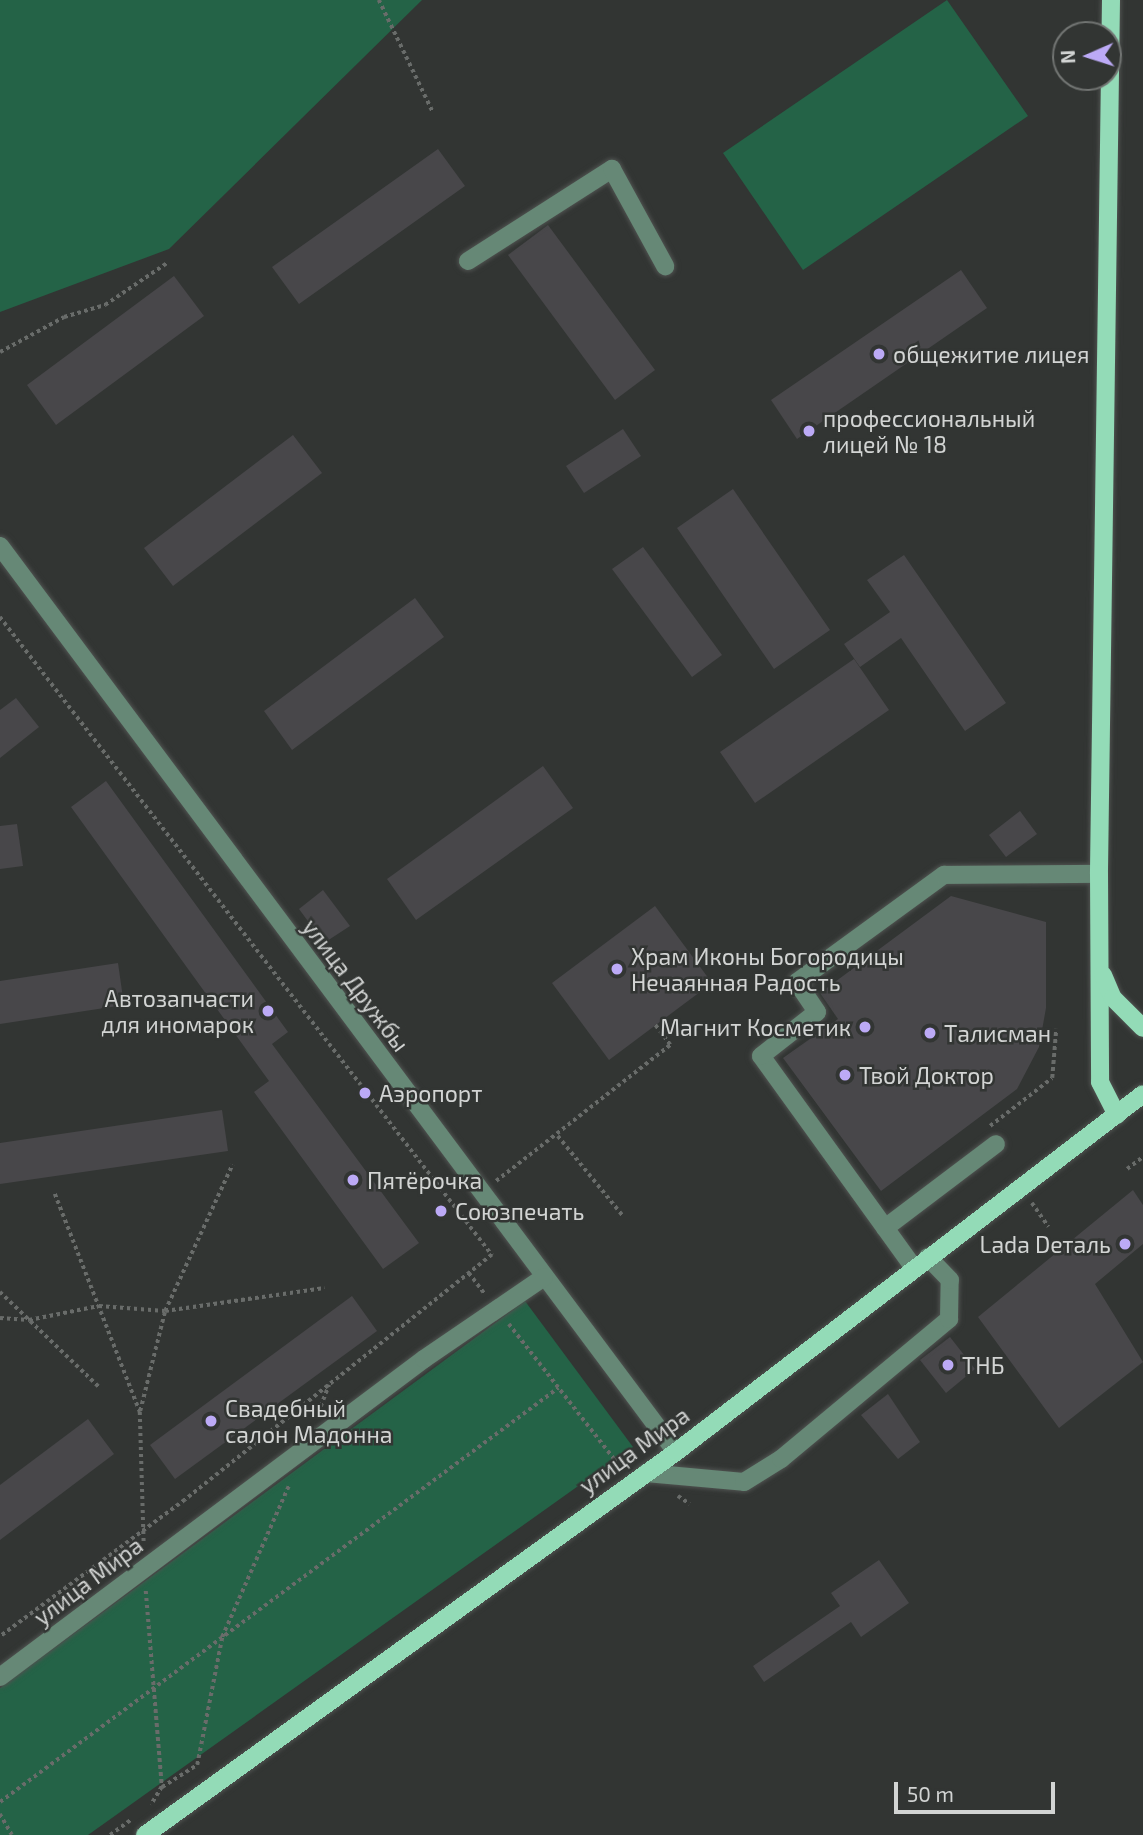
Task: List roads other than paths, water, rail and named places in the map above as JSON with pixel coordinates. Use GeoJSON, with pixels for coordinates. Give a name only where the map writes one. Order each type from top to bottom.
{"type":"FeatureCollection","features":[{"type":"Feature","properties":{"kind":"main road"},"geometry":{"type":"LineString","coordinates":[[1111,0],[1099,965],[1100,1082],[1117,1115]]}},
{"type":"Feature","properties":{"kind":"main road"},"geometry":{"type":"LineString","coordinates":[[1099,965],[1113,998],[1143,1028]]}},
{"type":"Feature","properties":{"kind":"main road","name":"улица Мира"},"geometry":{"type":"LineString","coordinates":[[145,1835],[676,1452],[1143,1094]]}},
{"type":"Feature","properties":{"kind":"street"},"geometry":{"type":"LineString","coordinates":[[468,261],[612,169],[665,266]]}},
{"type":"Feature","properties":{"kind":"street","name":"улица Дружбы"},"geometry":{"type":"LineString","coordinates":[[0,546],[676,1452]]}},
{"type":"Feature","properties":{"kind":"street"},"geometry":{"type":"LineString","coordinates":[[646,1473],[744,1482],[781,1459],[949,1319],[950,1280],[921,1263],[885,1228],[761,1056],[817,1012],[797,982],[944,875],[1099,874]]}},
{"type":"Feature","properties":{"kind":"street"},"geometry":{"type":"LineString","coordinates":[[885,1228],[991,1137]]}},
{"type":"Feature","properties":{"kind":"street","name":"улица Мира"},"geometry":{"type":"LineString","coordinates":[[0,1677],[305,1448],[544,1277]]}},
{"type":"Feature","properties":{"kind":"place","name":"общежитие лицея"},"geometry":{"type":"Point","coordinates":[879,354]}},
{"type":"Feature","properties":{"kind":"place","name":"профессиональный лицей № 18"},"geometry":{"type":"Point","coordinates":[809,431]}},
{"type":"Feature","properties":{"kind":"place","name":"Храм Иконы Богородицы Нечаянная Радость"},"geometry":{"type":"Point","coordinates":[617,969]}},
{"type":"Feature","properties":{"kind":"place","name":"Автозапчасти для иномарок"},"geometry":{"type":"Point","coordinates":[268,1011]}},
{"type":"Feature","properties":{"kind":"place","name":"Магнит Косметик"},"geometry":{"type":"Point","coordinates":[865,1027]}},
{"type":"Feature","properties":{"kind":"place","name":"Талисман"},"geometry":{"type":"Point","coordinates":[930,1033]}},
{"type":"Feature","properties":{"kind":"place","name":"Твой Доктор"},"geometry":{"type":"Point","coordinates":[845,1075]}},
{"type":"Feature","properties":{"kind":"place","name":"Аэропорт"},"geometry":{"type":"Point","coordinates":[365,1093]}},
{"type":"Feature","properties":{"kind":"place","name":"Пятёрочка"},"geometry":{"type":"Point","coordinates":[353,1180]}},
{"type":"Feature","properties":{"kind":"place","name":"Союзпечать"},"geometry":{"type":"Point","coordinates":[441,1211]}},
{"type":"Feature","properties":{"kind":"place","name":"Lada Dеталь"},"geometry":{"type":"Point","coordinates":[1125,1244]}},
{"type":"Feature","properties":{"kind":"place","name":"ТНБ"},"geometry":{"type":"Point","coordinates":[948,1365]}},
{"type":"Feature","properties":{"kind":"place","name":"Свадебный салон Мадонна"},"geometry":{"type":"Point","coordinates":[211,1421]}}]}
